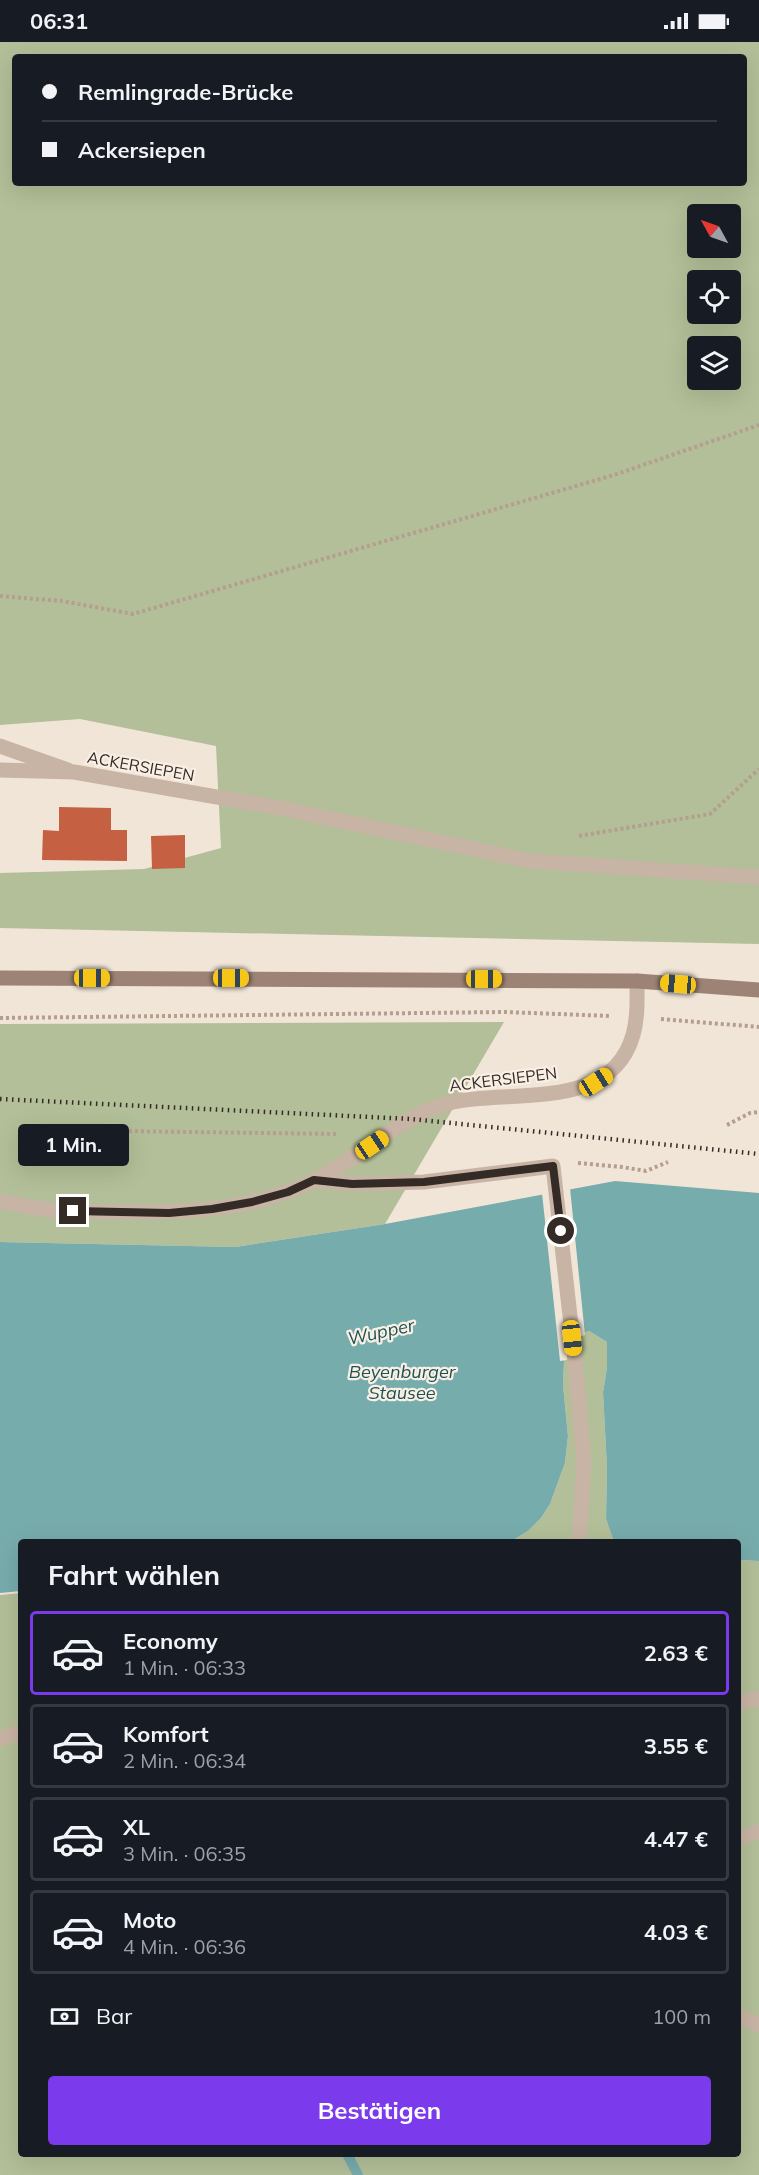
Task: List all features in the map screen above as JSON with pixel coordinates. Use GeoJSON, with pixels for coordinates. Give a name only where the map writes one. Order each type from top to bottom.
{"type":"FeatureCollection","features":[{"type":"Feature","properties":{"kind":"main road"},"geometry":{"type":"LineString","coordinates":[[0,978],[638,981],[759,990]]}},
{"type":"Feature","properties":{"kind":"street","name":"ACKERSIEPEN"},"geometry":{"type":"LineString","coordinates":[[0,746],[74,772],[279,808],[530,861],[759,876]]}},
{"type":"Feature","properties":{"kind":"street"},"geometry":{"type":"LineString","coordinates":[[0,770],[74,772]]}},
{"type":"Feature","properties":{"kind":"street","name":"ACKERSIEPEN"},"geometry":{"type":"LineString","coordinates":[[0,1201],[50,1210],[169,1213],[252,1202],[288,1192],[354,1157],[411,1119],[443,1105],[487,1098],[555,1092],[596,1082],[610,1073],[627,1051],[636,1018],[638,981]]}},
{"type":"Feature","properties":{"kind":"street"},"geometry":{"type":"LineString","coordinates":[[314,1180],[352,1184],[424,1182],[553,1166],[584,1461],[579,1539]]}},
{"type":"Feature","properties":{"kind":"street"},"geometry":{"type":"LineString","coordinates":[[741,1702],[759,1699]]}},
{"type":"Feature","properties":{"kind":"street"},"geometry":{"type":"LineString","coordinates":[[0,1739],[18,1733]]}},
{"type":"Feature","properties":{"kind":"street"},"geometry":{"type":"LineString","coordinates":[[741,1837],[759,1832]]}},
{"type":"Feature","properties":{"kind":"street"},"geometry":{"type":"LineString","coordinates":[[741,2016],[759,2025]]}},
{"type":"Feature","properties":{"kind":"path"},"geometry":{"type":"LineString","coordinates":[[0,596],[62,601],[133,614],[614,475],[759,425]]}},
{"type":"Feature","properties":{"kind":"path"},"geometry":{"type":"LineString","coordinates":[[570,838],[710,814],[759,769]]}},
{"type":"Feature","properties":{"kind":"path"},"geometry":{"type":"LineString","coordinates":[[0,1018],[505,1012],[759,1027]]}},
{"type":"Feature","properties":{"kind":"path"},"geometry":{"type":"LineString","coordinates":[[727,1125],[750,1113],[759,1112]]}},
{"type":"Feature","properties":{"kind":"path"},"geometry":{"type":"LineString","coordinates":[[117,1131],[341,1134]]}},
{"type":"Feature","properties":{"kind":"path"},"geometry":{"type":"LineString","coordinates":[[553,1166],[580,1163],[646,1171],[668,1162]]}},
{"type":"Feature","properties":{"kind":"green space"},"geometry":{"type":"Polygon","coordinates":[[[0,42],[759,42],[759,944],[0,928],[0,873],[144,869],[221,848],[216,746],[80,719],[0,725],[0,42]]]}},
{"type":"Feature","properties":{"kind":"green space"},"geometry":{"type":"Polygon","coordinates":[[[504,1022],[385,1224],[235,1247],[0,1242],[0,1024],[504,1022]]]}},
{"type":"Feature","properties":{"kind":"green space"},"geometry":{"type":"Polygon","coordinates":[[[589,1331],[607,1342],[607,1368],[603,1392],[607,1468],[606,1519],[613,1539],[515,1539],[528,1531],[541,1518],[550,1504],[565,1463],[568,1436],[563,1385],[565,1338],[589,1331]]]}},
{"type":"Feature","properties":{"kind":"green space"},"geometry":{"type":"Polygon","coordinates":[[[741,1560],[759,1561],[759,2175],[0,2175],[0,1595],[18,1593],[18,2157],[741,2157],[741,1560]]]}},
{"type":"Feature","properties":{"kind":"water","name":"Beyenburger Stausee"},"geometry":{"type":"Polygon","coordinates":[[[615,1181],[759,1193],[759,1561],[741,1560],[741,1539],[613,1539],[606,1519],[607,1468],[603,1392],[607,1368],[607,1342],[589,1331],[565,1339],[563,1385],[568,1436],[565,1463],[550,1504],[541,1518],[528,1531],[515,1539],[18,1539],[18,1591],[0,1593],[0,1242],[235,1247],[385,1224],[615,1181]]]}},
{"type":"Feature","properties":{"kind":"pier"},"geometry":{"type":"Polygon","coordinates":[[[570,1188],[585,1335],[568,1341],[567,1360],[560,1361],[542,1193],[570,1188]]]}},
{"type":"Feature","properties":{"kind":"building"},"geometry":{"type":"Polygon","coordinates":[[[59,807],[111,808],[111,830],[127,830],[127,861],[42,860],[43,830],[59,831],[59,807]]]}},
{"type":"Feature","properties":{"kind":"building"},"geometry":{"type":"Polygon","coordinates":[[[185,835],[185,868],[152,869],[151,836],[185,835]]]}},
{"type":"Feature","properties":{"kind":"waterway"},"geometry":{"type":"LineString","coordinates":[[349,2157],[358,2175]]}},
{"type":"Feature","properties":{"kind":"railway"},"geometry":{"type":"LineString","coordinates":[[0,1099],[411,1119],[759,1154]]}},
{"type":"Feature","properties":{"kind":"route"},"geometry":{"type":"LineString","coordinates":[[73,1211],[169,1213],[212,1209],[252,1202],[288,1192],[314,1180],[352,1184],[424,1182],[553,1166],[561,1231]]}},
{"type":"Feature","properties":{"kind":"water label","name":"Wupper"},"geometry":{"type":"Point","coordinates":[381,1332]}}]}
